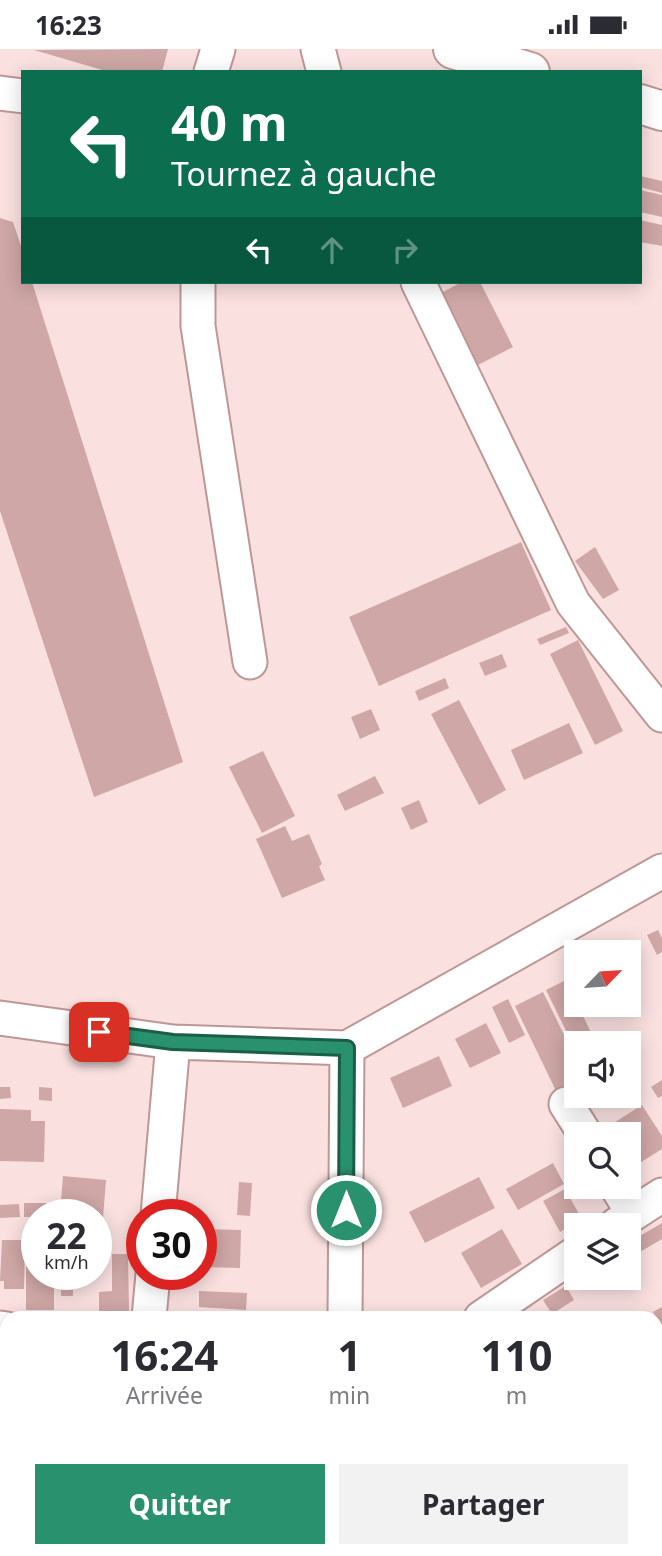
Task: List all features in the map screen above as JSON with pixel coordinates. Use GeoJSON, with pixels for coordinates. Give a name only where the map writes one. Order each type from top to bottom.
{"type":"FeatureCollection","features":[{"type":"Feature","properties":{"kind":"main road"},"geometry":{"type":"LineString","coordinates":[[453,49],[523,70]]}},
{"type":"Feature","properties":{"kind":"main road"},"geometry":{"type":"LineString","coordinates":[[642,105],[662,111]]}},
{"type":"Feature","properties":{"kind":"street"},"geometry":{"type":"LineString","coordinates":[[212,70],[218,49]]}},
{"type":"Feature","properties":{"kind":"street"},"geometry":{"type":"LineString","coordinates":[[318,49],[323,70]]}},
{"type":"Feature","properties":{"kind":"street"},"geometry":{"type":"LineString","coordinates":[[0,93],[21,96]]}},
{"type":"Feature","properties":{"kind":"street"},"geometry":{"type":"LineString","coordinates":[[198,284],[198,326],[250,662]]}},
{"type":"Feature","properties":{"kind":"street"},"geometry":{"type":"LineString","coordinates":[[419,284],[573,603],[662,715]]}},
{"type":"Feature","properties":{"kind":"street"},"geometry":{"type":"LineString","coordinates":[[0,1018],[173,1042],[347,1048],[662,871]]}},
{"type":"Feature","properties":{"kind":"street"},"geometry":{"type":"LineString","coordinates":[[159,1199],[173,1042]]}},
{"type":"Feature","properties":{"kind":"street"},"geometry":{"type":"LineString","coordinates":[[345,1311],[347,1048]]}},
{"type":"Feature","properties":{"kind":"street"},"geometry":{"type":"LineString","coordinates":[[622,1208],[662,1195]]}},
{"type":"Feature","properties":{"kind":"street"},"geometry":{"type":"LineString","coordinates":[[491,1311],[564,1261]]}},
{"type":"Feature","properties":{"kind":"street"},"geometry":{"type":"LineString","coordinates":[[150,1311],[152,1290]]}},
{"type":"Feature","properties":{"kind":"building"},"geometry":{"type":"Polygon","coordinates":[[[168,49],[163,70],[102,70],[34,50],[168,49]]]}},
{"type":"Feature","properties":{"kind":"building"},"geometry":{"type":"Polygon","coordinates":[[[642,176],[662,181],[662,193],[642,188],[642,176]]]}},
{"type":"Feature","properties":{"kind":"building"},"geometry":{"type":"Polygon","coordinates":[[[642,190],[662,195],[662,217],[642,212],[642,190]]]}},
{"type":"Feature","properties":{"kind":"building"},"geometry":{"type":"Polygon","coordinates":[[[0,218],[13,222],[21,246],[21,284],[33,284],[183,762],[94,797],[0,511],[0,218]]]}},
{"type":"Feature","properties":{"kind":"building"},"geometry":{"type":"Polygon","coordinates":[[[642,220],[662,225],[662,246],[642,242],[642,220]]]}},
{"type":"Feature","properties":{"kind":"building"},"geometry":{"type":"Polygon","coordinates":[[[458,284],[481,284],[513,347],[478,365],[441,293],[458,284]]]}},
{"type":"Feature","properties":{"kind":"building"},"geometry":{"type":"Polygon","coordinates":[[[521,542],[551,610],[379,686],[349,617],[521,542]]]}},
{"type":"Feature","properties":{"kind":"building"},"geometry":{"type":"Polygon","coordinates":[[[595,547],[619,590],[603,599],[575,561],[595,547]]]}},
{"type":"Feature","properties":{"kind":"building"},"geometry":{"type":"Polygon","coordinates":[[[566,627],[569,633],[540,645],[537,639],[566,627]]]}},
{"type":"Feature","properties":{"kind":"building"},"geometry":{"type":"Polygon","coordinates":[[[578,640],[623,731],[595,745],[550,654],[578,640]]]}},
{"type":"Feature","properties":{"kind":"building"},"geometry":{"type":"Polygon","coordinates":[[[502,654],[507,667],[485,676],[479,663],[502,654]]]}},
{"type":"Feature","properties":{"kind":"building"},"geometry":{"type":"Polygon","coordinates":[[[445,678],[449,688],[419,701],[415,691],[445,678]]]}},
{"type":"Feature","properties":{"kind":"building"},"geometry":{"type":"Polygon","coordinates":[[[459,700],[506,790],[479,805],[431,714],[459,700]]]}},
{"type":"Feature","properties":{"kind":"building"},"geometry":{"type":"Polygon","coordinates":[[[371,709],[380,730],[360,739],[351,717],[371,709]]]}},
{"type":"Feature","properties":{"kind":"building"},"geometry":{"type":"Polygon","coordinates":[[[569,723],[583,753],[524,780],[511,750],[569,723]]]}},
{"type":"Feature","properties":{"kind":"building"},"geometry":{"type":"Polygon","coordinates":[[[263,751],[295,816],[262,833],[229,767],[263,751]]]}},
{"type":"Feature","properties":{"kind":"building"},"geometry":{"type":"Polygon","coordinates":[[[375,776],[384,793],[345,811],[337,795],[375,776]]]}},
{"type":"Feature","properties":{"kind":"building"},"geometry":{"type":"Polygon","coordinates":[[[419,800],[428,822],[411,830],[401,808],[419,800]]]}},
{"type":"Feature","properties":{"kind":"building"},"geometry":{"type":"Polygon","coordinates":[[[285,826],[292,841],[309,834],[322,864],[319,866],[325,880],[282,898],[256,839],[285,826]]]}},
{"type":"Feature","properties":{"kind":"building"},"geometry":{"type":"Polygon","coordinates":[[[658,930],[662,938],[662,952],[657,955],[647,935],[658,930]]]}},
{"type":"Feature","properties":{"kind":"building"},"geometry":{"type":"Polygon","coordinates":[[[564,981],[564,1017],[584,1017],[590,1031],[566,1031],[546,990],[564,981]]]}},
{"type":"Feature","properties":{"kind":"building"},"geometry":{"type":"Polygon","coordinates":[[[543,992],[564,1035],[564,1092],[558,1095],[515,1006],[543,992]]]}},
{"type":"Feature","properties":{"kind":"building"},"geometry":{"type":"Polygon","coordinates":[[[508,999],[525,1035],[509,1043],[492,1007],[508,999]]]}},
{"type":"Feature","properties":{"kind":"building"},"geometry":{"type":"Polygon","coordinates":[[[486,1023],[501,1053],[470,1068],[455,1039],[486,1023]]]}},
{"type":"Feature","properties":{"kind":"building"},"geometry":{"type":"Polygon","coordinates":[[[439,1056],[452,1086],[403,1108],[390,1078],[439,1056]]]}},
{"type":"Feature","properties":{"kind":"building"},"geometry":{"type":"Polygon","coordinates":[[[662,1080],[662,1096],[658,1098],[651,1087],[662,1080]]]}},
{"type":"Feature","properties":{"kind":"building"},"geometry":{"type":"Polygon","coordinates":[[[0,1087],[10,1087],[11,1098],[0,1099],[0,1087]]]}},
{"type":"Feature","properties":{"kind":"building"},"geometry":{"type":"Polygon","coordinates":[[[39,1087],[52,1088],[52,1101],[39,1100],[39,1087]]]}},
{"type":"Feature","properties":{"kind":"building"},"geometry":{"type":"Polygon","coordinates":[[[641,1106],[662,1136],[662,1149],[641,1162],[641,1122],[615,1122],[641,1106]]]}},
{"type":"Feature","properties":{"kind":"building"},"geometry":{"type":"Polygon","coordinates":[[[0,1109],[31,1110],[31,1121],[45,1121],[44,1162],[0,1161],[0,1109]]]}},
{"type":"Feature","properties":{"kind":"building"},"geometry":{"type":"Polygon","coordinates":[[[553,1163],[564,1184],[518,1210],[506,1189],[553,1163]]]}},
{"type":"Feature","properties":{"kind":"building"},"geometry":{"type":"Polygon","coordinates":[[[63,1176],[106,1180],[104,1199],[61,1199],[63,1176]]]}},
{"type":"Feature","properties":{"kind":"building"},"geometry":{"type":"Polygon","coordinates":[[[479,1177],[495,1208],[425,1243],[409,1212],[479,1177]]]}},
{"type":"Feature","properties":{"kind":"building"},"geometry":{"type":"Polygon","coordinates":[[[239,1182],[252,1183],[250,1216],[237,1215],[239,1182]]]}},
{"type":"Feature","properties":{"kind":"building"},"geometry":{"type":"Polygon","coordinates":[[[564,1190],[564,1199],[571,1199],[579,1213],[564,1213],[564,1230],[560,1232],[543,1201],[564,1190]]]}},
{"type":"Feature","properties":{"kind":"building"},"geometry":{"type":"Polygon","coordinates":[[[19,1204],[20,1217],[0,1218],[0,1205],[19,1204]]]}},
{"type":"Feature","properties":{"kind":"building"},"geometry":{"type":"Polygon","coordinates":[[[662,1223],[662,1239],[641,1251],[641,1235],[662,1223]]]}},
{"type":"Feature","properties":{"kind":"building"},"geometry":{"type":"Polygon","coordinates":[[[217,1229],[241,1230],[240,1268],[217,1267],[217,1229]]]}},
{"type":"Feature","properties":{"kind":"building"},"geometry":{"type":"Polygon","coordinates":[[[502,1229],[522,1264],[481,1288],[461,1253],[502,1229]]]}},
{"type":"Feature","properties":{"kind":"building"},"geometry":{"type":"Polygon","coordinates":[[[2,1240],[21,1240],[21,1289],[4,1289],[4,1281],[0,1281],[2,1240]]]}},
{"type":"Feature","properties":{"kind":"building"},"geometry":{"type":"Polygon","coordinates":[[[112,1254],[126,1254],[129,1311],[99,1311],[99,1292],[112,1290],[112,1254]]]}},
{"type":"Feature","properties":{"kind":"building"},"geometry":{"type":"Polygon","coordinates":[[[564,1287],[564,1290],[568,1290],[574,1300],[557,1311],[550,1311],[543,1300],[564,1287]]]}},
{"type":"Feature","properties":{"kind":"building"},"geometry":{"type":"Polygon","coordinates":[[[26,1290],[54,1290],[54,1310],[26,1310],[26,1290]]]}},
{"type":"Feature","properties":{"kind":"building"},"geometry":{"type":"Polygon","coordinates":[[[61,1290],[73,1290],[73,1296],[61,1296],[61,1290]]]}},
{"type":"Feature","properties":{"kind":"building"},"geometry":{"type":"Polygon","coordinates":[[[199,1291],[247,1293],[246,1310],[199,1307],[199,1291]]]}},
{"type":"Feature","properties":{"kind":"route"},"geometry":{"type":"LineString","coordinates":[[99,1032],[173,1042],[347,1048],[346,1210]]}}]}
